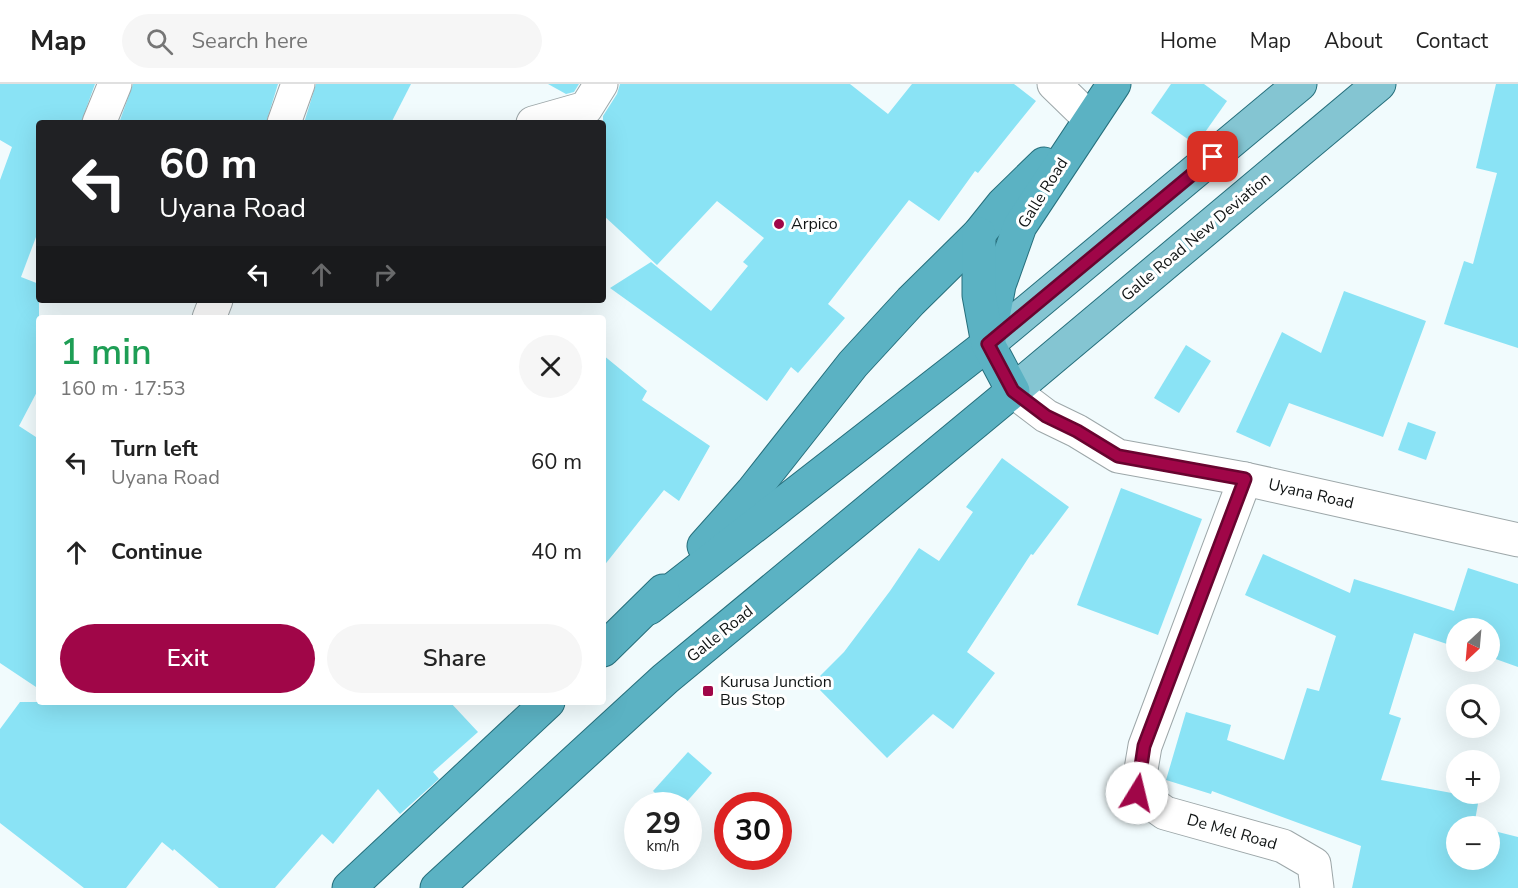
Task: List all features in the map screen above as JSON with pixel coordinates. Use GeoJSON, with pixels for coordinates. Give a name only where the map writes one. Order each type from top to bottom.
{"type":"FeatureCollection","features":[{"type":"Feature","properties":{"kind":"highway","name":"Galle Road"},"geometry":{"type":"LineString","coordinates":[[648,608],[988,344],[999,285],[1020,226],[1114,84]]}},
{"type":"Feature","properties":{"kind":"highway","name":"Galle Road"},"geometry":{"type":"LineString","coordinates":[[606,647],[648,608],[752,492],[853,364],[911,301],[979,234],[1004,204],[1090,119]]}},
{"type":"Feature","properties":{"kind":"highway"},"geometry":{"type":"LineString","coordinates":[[979,234],[979,295],[988,344],[1013,391]]}},
{"type":"Feature","properties":{"kind":"highway","name":"Galle Road"},"geometry":{"type":"LineString","coordinates":[[438,888],[665,679],[1013,391]]}},
{"type":"Feature","properties":{"kind":"highway"},"geometry":{"type":"LineString","coordinates":[[349,888],[545,705]]}},
{"type":"Feature","properties":{"kind":"main road"},"geometry":{"type":"LineString","coordinates":[[988,344],[1300,84]]}},
{"type":"Feature","properties":{"kind":"main road","name":"Galle Road New Deviation"},"geometry":{"type":"LineString","coordinates":[[1013,391],[1379,84]]}},
{"type":"Feature","properties":{"kind":"street"},"geometry":{"type":"LineString","coordinates":[[100,120],[115,84]]}},
{"type":"Feature","properties":{"kind":"street"},"geometry":{"type":"LineString","coordinates":[[285,120],[298,84]]}},
{"type":"Feature","properties":{"kind":"street"},"geometry":{"type":"LineString","coordinates":[[544,120],[586,108],[601,84]]}},
{"type":"Feature","properties":{"kind":"street"},"geometry":{"type":"LineString","coordinates":[[1054,84],[1090,119]]}},
{"type":"Feature","properties":{"kind":"street","name":"Uyana Road"},"geometry":{"type":"LineString","coordinates":[[1013,391],[1046,416],[1077,431],[1118,456],[1245,479],[1518,540]]}},
{"type":"Feature","properties":{"kind":"street","name":"De Mel Road"},"geometry":{"type":"LineString","coordinates":[[1245,479],[1144,746],[1137,793],[1165,813],[1283,846],[1314,864],[1317,888]]}},
{"type":"Feature","properties":{"kind":"building"},"geometry":{"type":"Polygon","coordinates":[[[0,84],[95,84],[82,120],[36,120],[36,237],[21,277],[36,283],[36,303],[39,303],[39,315],[36,315],[36,394],[19,426],[36,437],[36,687],[0,663],[0,180],[12,147],[0,140],[0,84]]]}},
{"type":"Feature","properties":{"kind":"building"},"geometry":{"type":"Polygon","coordinates":[[[133,84],[278,84],[267,120],[120,120],[133,84]]]}},
{"type":"Feature","properties":{"kind":"building"},"geometry":{"type":"Polygon","coordinates":[[[316,84],[411,84],[393,120],[305,120],[316,84]]]}},
{"type":"Feature","properties":{"kind":"building"},"geometry":{"type":"Polygon","coordinates":[[[548,84],[579,84],[574,92],[566,94],[548,84]]]}},
{"type":"Feature","properties":{"kind":"building"},"geometry":{"type":"Polygon","coordinates":[[[620,84],[850,84],[888,114],[912,84],[1014,84],[1036,101],[978,173],[975,171],[939,221],[909,200],[828,304],[845,318],[798,373],[791,367],[767,401],[610,288],[651,262],[711,311],[748,266],[743,262],[764,238],[717,201],[657,265],[606,218],[606,120],[603,120],[603,116],[617,94],[620,84]]]}},
{"type":"Feature","properties":{"kind":"building"},"geometry":{"type":"Polygon","coordinates":[[[1171,84],[1204,84],[1227,101],[1196,145],[1151,113],[1171,84]]]}},
{"type":"Feature","properties":{"kind":"building"},"geometry":{"type":"Polygon","coordinates":[[[1496,84],[1518,84],[1518,348],[1444,324],[1464,261],[1473,264],[1497,173],[1476,168],[1496,84]]]}},
{"type":"Feature","properties":{"kind":"building"},"geometry":{"type":"Polygon","coordinates":[[[1344,291],[1426,321],[1383,437],[1289,403],[1270,447],[1236,432],[1282,332],[1321,353],[1344,291]]]}},
{"type":"Feature","properties":{"kind":"building"},"geometry":{"type":"Polygon","coordinates":[[[1186,345],[1211,361],[1179,413],[1154,398],[1186,345]]]}},
{"type":"Feature","properties":{"kind":"building"},"geometry":{"type":"Polygon","coordinates":[[[606,357],[647,391],[642,400],[710,446],[679,501],[664,490],[606,563],[606,357]]]}},
{"type":"Feature","properties":{"kind":"building"},"geometry":{"type":"Polygon","coordinates":[[[1408,422],[1436,432],[1426,460],[1398,450],[1408,422]]]}},
{"type":"Feature","properties":{"kind":"building"},"geometry":{"type":"Polygon","coordinates":[[[1002,458],[1069,507],[1033,555],[1031,554],[967,652],[995,673],[953,729],[933,714],[887,758],[813,683],[844,652],[919,548],[939,561],[973,512],[966,507],[1002,458]]]}},
{"type":"Feature","properties":{"kind":"building"},"geometry":{"type":"Polygon","coordinates":[[[1121,488],[1202,519],[1158,635],[1077,605],[1121,488]]]}},
{"type":"Feature","properties":{"kind":"building"},"geometry":{"type":"Polygon","coordinates":[[[1263,554],[1350,593],[1354,579],[1454,611],[1468,568],[1518,584],[1518,667],[1500,661],[1500,618],[1446,618],[1446,644],[1414,633],[1389,714],[1401,718],[1381,780],[1446,792],[1446,804],[1478,804],[1476,816],[1446,816],[1446,870],[1500,870],[1500,832],[1518,837],[1518,888],[1352,888],[1361,846],[1212,791],[1211,794],[1166,780],[1186,712],[1231,725],[1227,740],[1284,760],[1307,688],[1319,691],[1336,636],[1245,595],[1263,554]]]}},
{"type":"Feature","properties":{"kind":"building"},"geometry":{"type":"Polygon","coordinates":[[[20,702],[36,702],[36,705],[453,705],[478,732],[433,772],[439,779],[400,814],[378,789],[333,844],[322,834],[275,888],[219,888],[174,849],[173,851],[162,842],[126,888],[84,888],[0,823],[0,729],[20,702]]]}},
{"type":"Feature","properties":{"kind":"building"},"geometry":{"type":"Polygon","coordinates":[[[688,752],[712,773],[695,792],[653,791],[688,752]]]}},
{"type":"Feature","properties":{"kind":"place","name":"Arpico"},"geometry":{"type":"Point","coordinates":[779,224]}},
{"type":"Feature","properties":{"kind":"place","name":"Kurusa Junction Bus Stop"},"geometry":{"type":"Point","coordinates":[708,691]}},
{"type":"Feature","properties":{"kind":"route"},"geometry":{"type":"LineString","coordinates":[[1137,793],[1144,746],[1245,479],[1118,456],[1077,431],[1046,416],[1013,391],[988,344],[1213,157]]}}]}
